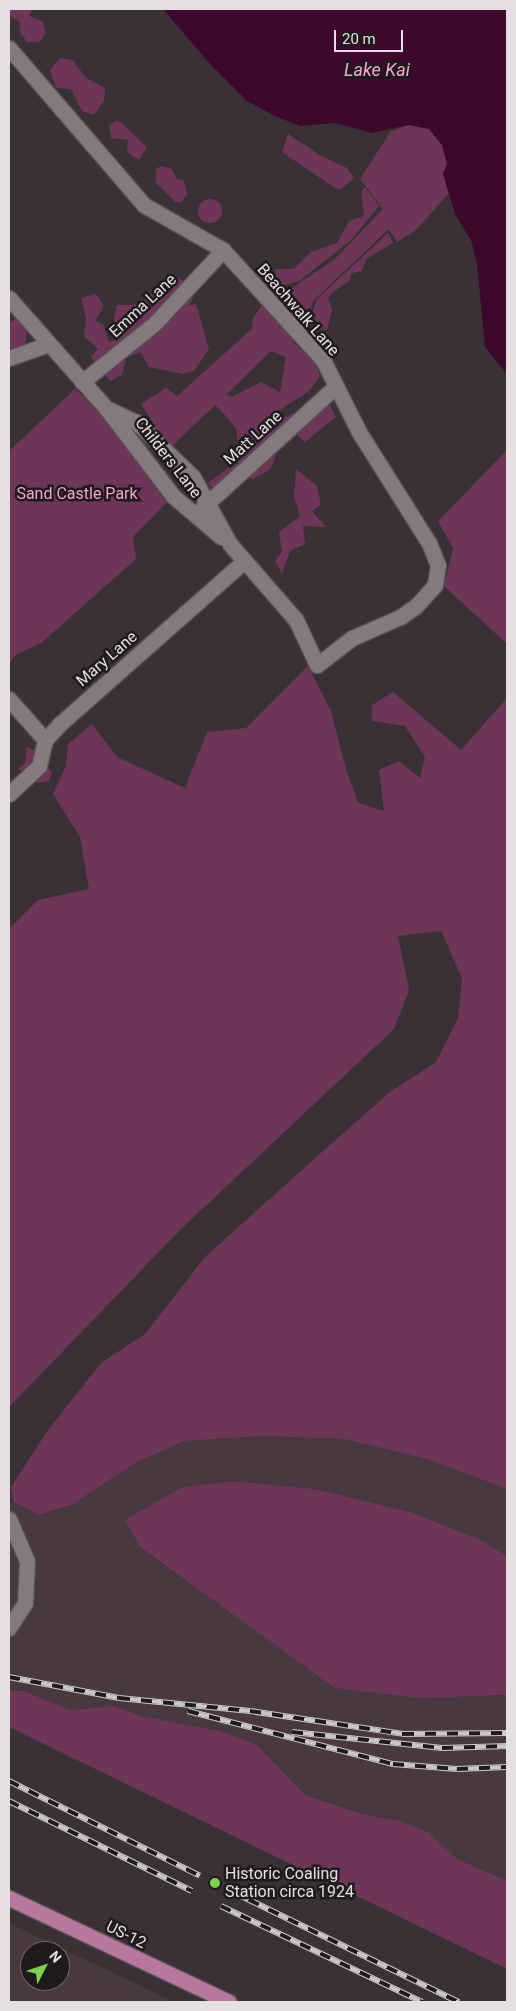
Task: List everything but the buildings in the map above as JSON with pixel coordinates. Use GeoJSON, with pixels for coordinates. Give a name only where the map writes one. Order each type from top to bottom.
{"type":"FeatureCollection","features":[{"type":"Feature","properties":{"kind":"main road","name":"US-12"},"geometry":{"type":"LineString","coordinates":[[9,1898],[229,2002]]}},
{"type":"Feature","properties":{"kind":"street","name":"Beachwalk Lane"},"geometry":{"type":"LineString","coordinates":[[9,48],[144,205],[223,250],[323,360],[359,432],[429,544],[438,565],[435,585],[416,606],[400,617],[352,638],[317,665]]}},
{"type":"Feature","properties":{"kind":"street","name":"Emma Lane"},"geometry":{"type":"LineString","coordinates":[[82,382],[155,323],[223,250]]}},
{"type":"Feature","properties":{"kind":"street","name":"Childers Lane"},"geometry":{"type":"LineString","coordinates":[[9,298],[106,408],[173,496],[193,516],[230,544]]}},
{"type":"Feature","properties":{"kind":"street"},"geometry":{"type":"LineString","coordinates":[[9,358],[49,344]]}},
{"type":"Feature","properties":{"kind":"street","name":"Matt Lane"},"geometry":{"type":"LineString","coordinates":[[193,516],[336,386]]}},
{"type":"Feature","properties":{"kind":"street","name":"Childers Lane"},"geometry":{"type":"LineString","coordinates":[[106,408],[144,429],[193,477],[209,502],[216,523],[230,544],[296,620],[317,665]]}},
{"type":"Feature","properties":{"kind":"street","name":"Mary Lane"},"geometry":{"type":"LineString","coordinates":[[46,740],[244,561]]}},
{"type":"Feature","properties":{"kind":"street"},"geometry":{"type":"LineString","coordinates":[[9,699],[46,740],[39,766],[9,794]]}},
{"type":"Feature","properties":{"kind":"street"},"geometry":{"type":"LineString","coordinates":[[9,1519],[27,1561],[25,1603],[9,1628]]}},
{"type":"Feature","properties":{"kind":"shaded area"},"geometry":{"type":"Polygon","coordinates":[[[262,1436],[345,1439],[430,1460],[507,1489],[507,1556],[481,1540],[410,1512],[315,1489],[233,1481],[183,1487],[141,1549],[257,1631],[494,1697],[507,1695],[507,1881],[457,1859],[428,1832],[400,1821],[362,1814],[305,1795],[257,1745],[220,1731],[145,1717],[113,1706],[70,1710],[24,1691],[9,1691],[9,1505],[13,1501],[38,1515],[71,1505],[135,1463],[184,1441],[262,1436]]]}},
{"type":"Feature","properties":{"kind":"shaded area"},"geometry":{"type":"Polygon","coordinates":[[[9,1923],[47,1941],[20,1941],[20,1991],[70,1991],[70,1952],[174,2002],[9,2002],[9,1923]]]}},
{"type":"Feature","properties":{"kind":"green space"},"geometry":{"type":"Polygon","coordinates":[[[9,9],[32,9],[29,16],[42,21],[46,32],[40,42],[27,42],[20,32],[20,22],[9,15],[9,9]]]}},
{"type":"Feature","properties":{"kind":"green space"},"geometry":{"type":"Polygon","coordinates":[[[60,58],[73,60],[86,78],[105,88],[104,101],[94,115],[82,111],[71,89],[56,88],[50,70],[60,58]]]}},
{"type":"Feature","properties":{"kind":"green space"},"geometry":{"type":"Polygon","coordinates":[[[118,120],[147,147],[139,160],[127,152],[128,140],[111,138],[109,125],[118,120]]]}},
{"type":"Feature","properties":{"kind":"green space"},"geometry":{"type":"Polygon","coordinates":[[[409,125],[429,129],[442,145],[447,164],[443,173],[449,193],[416,230],[397,242],[389,229],[314,300],[305,322],[283,294],[335,259],[383,209],[360,179],[391,131],[409,125]]]}},
{"type":"Feature","properties":{"kind":"green space"},"geometry":{"type":"Polygon","coordinates":[[[288,134],[320,155],[347,168],[354,178],[340,190],[332,186],[282,152],[288,134]]]}},
{"type":"Feature","properties":{"kind":"green space"},"geometry":{"type":"Polygon","coordinates":[[[161,166],[172,169],[176,178],[184,181],[187,195],[181,202],[175,202],[156,183],[156,169],[161,166]]]}},
{"type":"Feature","properties":{"kind":"green space"},"geometry":{"type":"Polygon","coordinates":[[[365,187],[379,206],[350,241],[299,281],[278,287],[275,269],[294,269],[311,252],[337,243],[349,221],[364,216],[361,192],[365,187]]]}},
{"type":"Feature","properties":{"kind":"green space"},"geometry":{"type":"Polygon","coordinates":[[[210,199],[218,203],[222,211],[218,219],[210,223],[202,219],[198,211],[202,203],[210,199]]]}},
{"type":"Feature","properties":{"kind":"green space"},"geometry":{"type":"Polygon","coordinates":[[[388,233],[393,243],[366,259],[362,271],[352,273],[349,281],[333,292],[328,298],[332,310],[327,330],[316,328],[310,321],[317,299],[388,233]]]}},
{"type":"Feature","properties":{"kind":"green space"},"geometry":{"type":"Polygon","coordinates":[[[165,278],[180,278],[194,296],[188,306],[196,304],[209,349],[194,371],[183,374],[149,367],[140,352],[126,358],[122,375],[110,381],[91,357],[98,349],[84,336],[86,318],[81,298],[96,294],[104,306],[95,321],[103,324],[109,342],[117,339],[114,319],[117,305],[134,305],[148,298],[165,278]]]}},
{"type":"Feature","properties":{"kind":"green space"},"geometry":{"type":"Polygon","coordinates":[[[262,305],[285,324],[294,343],[315,362],[320,376],[309,391],[272,415],[278,421],[296,412],[329,403],[336,417],[305,442],[297,435],[277,453],[270,470],[253,479],[234,469],[235,492],[222,501],[208,483],[237,461],[237,430],[227,417],[215,405],[167,451],[143,429],[152,421],[141,404],[166,388],[177,396],[253,328],[252,320],[262,305]],[[271,351],[227,394],[231,397],[261,382],[280,392],[286,357],[271,351]]]}},
{"type":"Feature","properties":{"kind":"green space"},"geometry":{"type":"Polygon","coordinates":[[[18,317],[27,332],[24,347],[9,348],[9,323],[18,317]]]}},
{"type":"Feature","properties":{"kind":"green space","name":"Sand Castle Park"},"geometry":{"type":"Polygon","coordinates":[[[75,389],[110,421],[108,425],[173,496],[133,537],[136,559],[41,643],[17,654],[9,663],[9,451],[75,389]]]}},
{"type":"Feature","properties":{"kind":"green space"},"geometry":{"type":"Polygon","coordinates":[[[507,450],[507,644],[444,586],[453,548],[438,521],[507,450]]]}},
{"type":"Feature","properties":{"kind":"green space"},"geometry":{"type":"Polygon","coordinates":[[[296,469],[317,486],[321,505],[312,511],[326,527],[303,526],[305,544],[290,551],[282,574],[275,561],[282,552],[279,532],[300,516],[294,497],[296,469]]]}},
{"type":"Feature","properties":{"kind":"green space"},"geometry":{"type":"Polygon","coordinates":[[[308,666],[331,711],[346,769],[358,803],[384,811],[379,770],[399,761],[420,778],[425,757],[405,726],[372,721],[372,705],[393,692],[461,750],[507,698],[507,1489],[430,1460],[345,1439],[262,1436],[184,1441],[135,1463],[71,1505],[38,1515],[13,1501],[11,1487],[48,1430],[101,1363],[145,1334],[205,1257],[390,1092],[436,1062],[458,1018],[462,978],[441,931],[398,936],[409,990],[394,1029],[180,1230],[9,1407],[9,936],[10,928],[38,900],[89,889],[80,837],[53,794],[66,766],[68,744],[92,724],[117,757],[185,788],[207,732],[246,728],[308,666]]]}},
{"type":"Feature","properties":{"kind":"green space"},"geometry":{"type":"Polygon","coordinates":[[[27,747],[35,751],[52,773],[49,781],[37,783],[34,774],[18,769],[25,763],[27,747]]]}},
{"type":"Feature","properties":{"kind":"green space"},"geometry":{"type":"Polygon","coordinates":[[[233,1481],[315,1489],[410,1512],[481,1540],[507,1556],[507,1695],[418,1698],[335,1688],[141,1548],[125,1520],[183,1487],[233,1481]]]}},
{"type":"Feature","properties":{"kind":"green space"},"geometry":{"type":"Polygon","coordinates":[[[9,1691],[24,1691],[70,1710],[113,1706],[145,1717],[220,1731],[257,1745],[305,1795],[362,1814],[400,1821],[428,1832],[457,1859],[507,1881],[507,1969],[9,1727],[9,1691]]]}},
{"type":"Feature","properties":{"kind":"water","name":"Lake Kai"},"geometry":{"type":"Polygon","coordinates":[[[163,9],[507,9],[507,374],[485,347],[477,264],[471,240],[456,216],[447,188],[443,173],[447,164],[442,145],[429,129],[409,125],[372,133],[335,123],[300,126],[275,116],[247,101],[209,63],[163,9]]]}},
{"type":"Feature","properties":{"kind":"railway"},"geometry":{"type":"LineString","coordinates":[[9,1677],[119,1698],[250,1711],[403,1734],[507,1733]]}},
{"type":"Feature","properties":{"kind":"railway"},"geometry":{"type":"LineString","coordinates":[[188,1711],[393,1764],[457,1769],[507,1767]]}},
{"type":"Feature","properties":{"kind":"railway"},"geometry":{"type":"LineString","coordinates":[[292,1732],[442,1748],[507,1746]]}},
{"type":"Feature","properties":{"kind":"railway"},"geometry":{"type":"LineString","coordinates":[[9,1781],[200,1876]]}},
{"type":"Feature","properties":{"kind":"railway"},"geometry":{"type":"LineString","coordinates":[[9,1801],[192,1891]]}},
{"type":"Feature","properties":{"kind":"railway"},"geometry":{"type":"LineString","coordinates":[[229,1890],[459,2002]]}},
{"type":"Feature","properties":{"kind":"railway"},"geometry":{"type":"LineString","coordinates":[[221,1906],[422,2002]]}},
{"type":"Feature","properties":{"kind":"place","name":"Historic Coaling Station circa 1924"},"geometry":{"type":"Point","coordinates":[215,1883]}}]}
